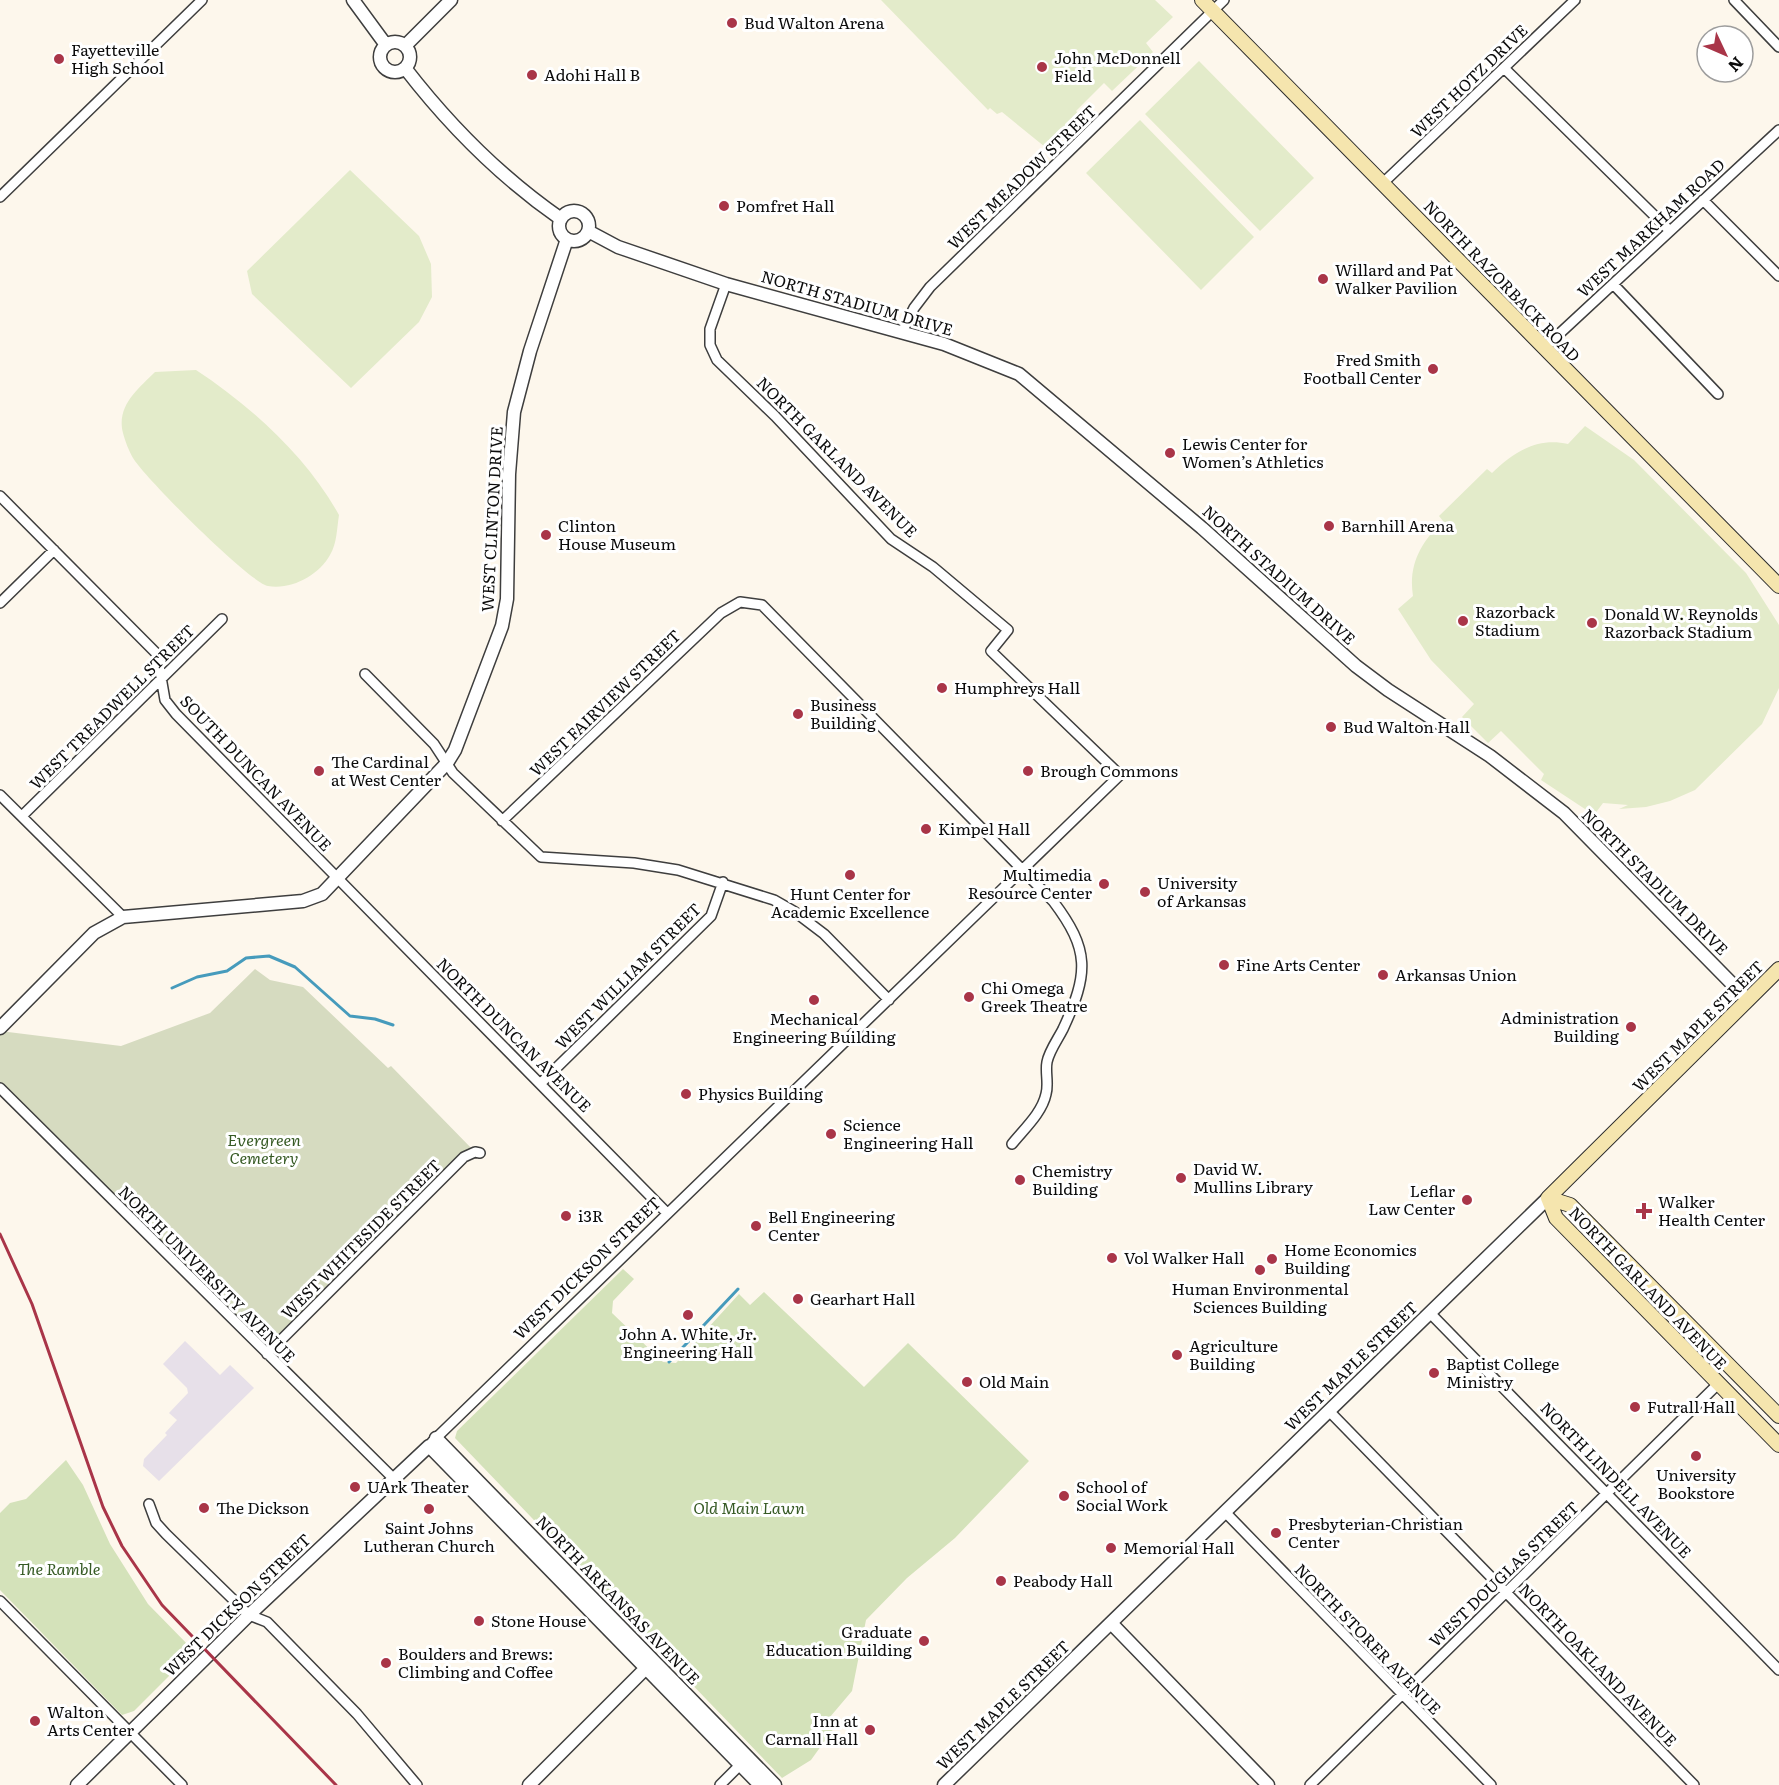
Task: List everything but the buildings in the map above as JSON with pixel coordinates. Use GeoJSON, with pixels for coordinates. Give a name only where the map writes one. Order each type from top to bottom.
{"type":"FeatureCollection","features":[{"type":"Feature","properties":{"kind":"main road","name":"NORTH RAZORBACK ROAD"},"geometry":{"type":"LineString","coordinates":[[1202,0],[1779,586]]}},
{"type":"Feature","properties":{"kind":"main road","name":"WEST MAPLE STREET"},"geometry":{"type":"LineString","coordinates":[[1548,1198],[1779,969]]}},
{"type":"Feature","properties":{"kind":"main road","name":"NORTH GARLAND AVENUE"},"geometry":{"type":"LineString","coordinates":[[1548,1198],[1556,1218],[1779,1445]]}},
{"type":"Feature","properties":{"kind":"main road","name":"NORTH GARLAND AVENUE"},"geometry":{"type":"LineString","coordinates":[[1548,1198],[1570,1205],[1779,1416]]}},
{"type":"Feature","properties":{"kind":"street"},"geometry":{"type":"LineString","coordinates":[[0,197],[202,0]]}},
{"type":"Feature","properties":{"kind":"street"},"geometry":{"type":"LineString","coordinates":[[354,0],[386,45]]}},
{"type":"Feature","properties":{"kind":"street"},"geometry":{"type":"LineString","coordinates":[[405,46],[451,0]]}},
{"type":"Feature","properties":{"kind":"street","name":"WEST MEADOW STREET"},"geometry":{"type":"LineString","coordinates":[[902,332],[914,308],[930,287],[1224,0]]}},
{"type":"Feature","properties":{"kind":"street","name":"WEST HOTZ DRIVE"},"geometry":{"type":"LineString","coordinates":[[1383,183],[1575,0]]}},
{"type":"Feature","properties":{"kind":"street"},"geometry":{"type":"LineString","coordinates":[[1734,0],[1779,47]]}},
{"type":"Feature","properties":{"kind":"street"},"geometry":{"type":"LineString","coordinates":[[386,45],[396,42],[405,46],[410,55],[405,68]]}},
{"type":"Feature","properties":{"kind":"street"},"geometry":{"type":"LineString","coordinates":[[386,45],[381,57],[386,68],[392,71],[405,68]]}},
{"type":"Feature","properties":{"kind":"street"},"geometry":{"type":"LineString","coordinates":[[405,68],[465,137],[534,200],[561,219]]}},
{"type":"Feature","properties":{"kind":"street"},"geometry":{"type":"LineString","coordinates":[[1504,68],[1670,231]]}},
{"type":"Feature","properties":{"kind":"street","name":"WEST MARKHAM ROAD"},"geometry":{"type":"LineString","coordinates":[[1544,348],[1779,130]]}},
{"type":"Feature","properties":{"kind":"street"},"geometry":{"type":"LineString","coordinates":[[1703,200],[1779,276]]}},
{"type":"Feature","properties":{"kind":"street"},"geometry":{"type":"LineString","coordinates":[[570,211],[581,212],[588,220],[588,231],[580,239],[567,239],[560,230],[561,219],[570,211]]}},
{"type":"Feature","properties":{"kind":"street","name":"NORTH STADIUM DRIVE"},"geometry":{"type":"LineString","coordinates":[[588,231],[618,247],[726,284],[902,332],[987,359],[1019,374],[1045,393],[1356,666],[1388,690],[1490,756],[1563,813],[1748,1000]]}},
{"type":"Feature","properties":{"kind":"street","name":"WEST CLINTON DRIVE"},"geometry":{"type":"LineString","coordinates":[[123,917],[303,901],[322,894],[447,763],[455,750],[502,626],[507,599],[509,474],[514,412],[530,351],[567,239]]}},
{"type":"Feature","properties":{"kind":"street","name":"NORTH GARLAND AVENUE"},"geometry":{"type":"LineString","coordinates":[[726,284],[710,329],[710,345],[717,360],[775,416],[891,539],[933,567],[1008,630],[991,651],[1120,775]]}},
{"type":"Feature","properties":{"kind":"street"},"geometry":{"type":"LineString","coordinates":[[1613,284],[1718,394]]}},
{"type":"Feature","properties":{"kind":"street","name":"SOUTH DUNCAN AVENUE"},"geometry":{"type":"LineString","coordinates":[[0,496],[157,654],[165,700],[176,714],[338,879]]}},
{"type":"Feature","properties":{"kind":"street"},"geometry":{"type":"LineString","coordinates":[[0,603],[54,550]]}},
{"type":"Feature","properties":{"kind":"street","name":"WEST FAIRVIEW STREET"},"geometry":{"type":"LineString","coordinates":[[502,821],[729,606],[747,602],[770,610],[1022,869]]}},
{"type":"Feature","properties":{"kind":"street","name":"WEST TREADWELL STREET"},"geometry":{"type":"LineString","coordinates":[[23,815],[222,619]]}},
{"type":"Feature","properties":{"kind":"street"},"geometry":{"type":"LineString","coordinates":[[365,674],[434,744],[453,773],[541,857],[634,863],[678,870],[723,882],[774,900],[795,912],[824,934],[889,1000]]}},
{"type":"Feature","properties":{"kind":"street","name":"WEST DICKSON STREET"},"geometry":{"type":"LineString","coordinates":[[77,1785],[249,1615],[375,1494],[395,1480],[1120,775]]}},
{"type":"Feature","properties":{"kind":"street"},"geometry":{"type":"LineString","coordinates":[[0,795],[23,815],[123,917],[94,933],[0,1028]]}},
{"type":"Feature","properties":{"kind":"street"},"geometry":{"type":"LineString","coordinates":[[1012,1144],[1040,1110],[1047,1094],[1047,1061],[1073,1007],[1082,978],[1082,956],[1075,932],[1053,901],[1022,869]]}},
{"type":"Feature","properties":{"kind":"street","name":"NORTH DUNCAN AVENUE"},"geometry":{"type":"LineString","coordinates":[[338,879],[667,1213]]}},
{"type":"Feature","properties":{"kind":"street","name":"WEST WILLIAM STREET"},"geometry":{"type":"LineString","coordinates":[[541,1083],[711,916],[723,882]]}},
{"type":"Feature","properties":{"kind":"street","name":"NORTH UNIVERSITY AVENUE"},"geometry":{"type":"LineString","coordinates":[[0,1088],[395,1480]]}},
{"type":"Feature","properties":{"kind":"street","name":"WEST WHITESIDE STREET"},"geometry":{"type":"LineString","coordinates":[[267,1354],[464,1157],[475,1152],[480,1154]]}},
{"type":"Feature","properties":{"kind":"street","name":"WEST MAPLE STREET"},"geometry":{"type":"LineString","coordinates":[[944,1785],[1548,1198]]}},
{"type":"Feature","properties":{"kind":"street","name":"NORTH LINDELL AVENUE"},"geometry":{"type":"LineString","coordinates":[[1430,1313],[1779,1670]]}},
{"type":"Feature","properties":{"kind":"street","name":"WEST DOUGLAS STREET"},"geometry":{"type":"LineString","coordinates":[[1310,1785],[1718,1384]]}},
{"type":"Feature","properties":{"kind":"street","name":"NORTH OAKLAND AVENUE"},"geometry":{"type":"LineString","coordinates":[[1329,1411],[1695,1785]]}},
{"type":"Feature","properties":{"kind":"street","name":"NORTH ARKANSAS AVENUE"},"geometry":{"type":"LineString","coordinates":[[433,1442],[744,1761],[775,1785]]}},
{"type":"Feature","properties":{"kind":"street"},"geometry":{"type":"LineString","coordinates":[[149,1503],[156,1523],[249,1615],[267,1622],[357,1714],[417,1785]]}},
{"type":"Feature","properties":{"kind":"street","name":"NORTH STORER AVENUE"},"geometry":{"type":"LineString","coordinates":[[1225,1512],[1491,1785]]}},
{"type":"Feature","properties":{"kind":"street"},"geometry":{"type":"LineString","coordinates":[[0,1601],[182,1785]]}},
{"type":"Feature","properties":{"kind":"street"},"geometry":{"type":"LineString","coordinates":[[1111,1623],[1268,1785]]}},
{"type":"Feature","properties":{"kind":"street"},"geometry":{"type":"LineString","coordinates":[[529,1785],[650,1665]]}},
{"type":"Feature","properties":{"kind":"street"},"geometry":{"type":"LineString","coordinates":[[720,1785],[744,1761]]}},
{"type":"Feature","properties":{"kind":"street","name":"NORTH ARKANSAS AVENUE"},"geometry":{"type":"LineString","coordinates":[[744,1761],[760,1785]]}},
{"type":"Feature","properties":{"kind":"shaded area"},"geometry":{"type":"Polygon","coordinates":[[[185,1341],[220,1375],[230,1365],[254,1388],[159,1481],[143,1466],[144,1459],[167,1435],[165,1433],[177,1420],[169,1413],[188,1393],[187,1388],[163,1364],[185,1341]]]}},
{"type":"Feature","properties":{"kind":"green space","name":"John McDonnell Field"},"geometry":{"type":"Polygon","coordinates":[[[881,0],[1155,0],[1173,17],[1146,43],[1153,52],[1112,91],[1104,83],[1076,111],[1084,119],[1050,151],[1002,112],[997,114],[990,108],[988,110],[881,0]]]}},
{"type":"Feature","properties":{"kind":"green space"},"geometry":{"type":"Polygon","coordinates":[[[1199,61],[1314,178],[1260,231],[1145,114],[1199,61]]]}},
{"type":"Feature","properties":{"kind":"green space"},"geometry":{"type":"Polygon","coordinates":[[[1140,120],[1254,237],[1201,290],[1086,173],[1140,120]]]}},
{"type":"Feature","properties":{"kind":"green space"},"geometry":{"type":"Polygon","coordinates":[[[350,170],[419,236],[431,264],[432,297],[419,322],[351,388],[252,294],[247,271],[350,170]]]}},
{"type":"Feature","properties":{"kind":"green space"},"geometry":{"type":"Polygon","coordinates":[[[196,370],[257,416],[276,434],[311,473],[339,515],[335,541],[330,555],[319,569],[304,580],[277,587],[268,586],[257,580],[220,549],[156,486],[141,469],[127,446],[122,423],[123,414],[130,399],[142,385],[155,372],[196,370]]]}},
{"type":"Feature","properties":{"kind":"green space","name":"Donald W. Reynolds Razorback Stadium"},"geometry":{"type":"Polygon","coordinates":[[[1585,426],[1634,460],[1746,573],[1779,625],[1779,688],[1762,724],[1695,790],[1670,801],[1646,807],[1619,809],[1628,805],[1603,803],[1594,815],[1541,780],[1544,774],[1501,731],[1488,743],[1462,717],[1474,704],[1431,660],[1398,609],[1413,596],[1414,564],[1428,537],[1443,521],[1439,516],[1487,469],[1492,473],[1518,453],[1536,445],[1557,442],[1568,444],[1585,426]]]}},
{"type":"Feature","properties":{"kind":"green space","name":"Evergreen Cemetery"},"geometry":{"type":"Polygon","coordinates":[[[255,969],[270,980],[303,987],[388,1068],[391,1066],[475,1152],[267,1354],[0,1088],[0,1031],[121,1046],[210,1013],[255,969]]]}},
{"type":"Feature","properties":{"kind":"green space","name":"Old Main Lawn"},"geometry":{"type":"Polygon","coordinates":[[[623,1269],[634,1279],[613,1301],[612,1313],[663,1362],[676,1363],[739,1294],[750,1305],[764,1292],[864,1387],[908,1343],[1029,1461],[955,1538],[907,1578],[866,1620],[852,1691],[830,1717],[834,1728],[811,1760],[782,1778],[455,1438],[457,1431],[623,1269]]]}},
{"type":"Feature","properties":{"kind":"green space","name":"The Ramble"},"geometry":{"type":"Polygon","coordinates":[[[66,1460],[83,1485],[110,1544],[148,1604],[194,1651],[134,1711],[122,1715],[0,1590],[0,1513],[10,1503],[26,1499],[66,1460]]]}},
{"type":"Feature","properties":{"kind":"waterway"},"geometry":{"type":"LineString","coordinates":[[172,988],[197,977],[227,971],[246,958],[269,956],[295,967],[350,1016],[375,1019],[393,1025]]}},
{"type":"Feature","properties":{"kind":"waterway"},"geometry":{"type":"LineString","coordinates":[[669,1362],[738,1289]]}},
{"type":"Feature","properties":{"kind":"railway"},"geometry":{"type":"LineString","coordinates":[[0,1234],[32,1304],[103,1507],[122,1546],[162,1605],[336,1785]]}},
{"type":"Feature","properties":{"kind":"place","name":"Bud Walton Arena"},"geometry":{"type":"Point","coordinates":[732,23]}},
{"type":"Feature","properties":{"kind":"place","name":"Fayetteville High School"},"geometry":{"type":"Point","coordinates":[59,59]}},
{"type":"Feature","properties":{"kind":"place","name":"John McDonnell Field"},"geometry":{"type":"Point","coordinates":[1042,67]}},
{"type":"Feature","properties":{"kind":"place","name":"Adohi Hall B"},"geometry":{"type":"Point","coordinates":[532,75]}},
{"type":"Feature","properties":{"kind":"place","name":"Pomfret Hall"},"geometry":{"type":"Point","coordinates":[724,206]}},
{"type":"Feature","properties":{"kind":"place","name":"Willard and Pat Walker Pavilion"},"geometry":{"type":"Point","coordinates":[1323,279]}},
{"type":"Feature","properties":{"kind":"place","name":"Fred Smith Football Center"},"geometry":{"type":"Point","coordinates":[1433,369]}},
{"type":"Feature","properties":{"kind":"place","name":"Lewis Center for Women’s Athletics"},"geometry":{"type":"Point","coordinates":[1170,453]}},
{"type":"Feature","properties":{"kind":"place","name":"Barnhill Arena"},"geometry":{"type":"Point","coordinates":[1329,526]}},
{"type":"Feature","properties":{"kind":"place","name":"Clinton House Museum"},"geometry":{"type":"Point","coordinates":[546,535]}},
{"type":"Feature","properties":{"kind":"place","name":"Razorback Stadium"},"geometry":{"type":"Point","coordinates":[1463,621]}},
{"type":"Feature","properties":{"kind":"place","name":"Donald W. Reynolds Razorback Stadium"},"geometry":{"type":"Point","coordinates":[1592,623]}},
{"type":"Feature","properties":{"kind":"place","name":"Humphreys Hall"},"geometry":{"type":"Point","coordinates":[942,688]}},
{"type":"Feature","properties":{"kind":"place","name":"Business Building"},"geometry":{"type":"Point","coordinates":[798,714]}},
{"type":"Feature","properties":{"kind":"place","name":"Bud Walton Hall"},"geometry":{"type":"Point","coordinates":[1331,727]}},
{"type":"Feature","properties":{"kind":"place","name":"The Cardinal at West Center"},"geometry":{"type":"Point","coordinates":[319,771]}},
{"type":"Feature","properties":{"kind":"place","name":"Brough Commons"},"geometry":{"type":"Point","coordinates":[1028,771]}},
{"type":"Feature","properties":{"kind":"place","name":"Kimpel Hall"},"geometry":{"type":"Point","coordinates":[926,829]}},
{"type":"Feature","properties":{"kind":"place","name":"Hunt Center for Academic Excellence"},"geometry":{"type":"Point","coordinates":[850,875]}},
{"type":"Feature","properties":{"kind":"place","name":"Multimedia Resource Center"},"geometry":{"type":"Point","coordinates":[1104,884]}},
{"type":"Feature","properties":{"kind":"place","name":"University of Arkansas"},"geometry":{"type":"Point","coordinates":[1145,892]}},
{"type":"Feature","properties":{"kind":"place","name":"Fine Arts Center"},"geometry":{"type":"Point","coordinates":[1224,965]}},
{"type":"Feature","properties":{"kind":"place","name":"Arkansas Union"},"geometry":{"type":"Point","coordinates":[1383,975]}},
{"type":"Feature","properties":{"kind":"place","name":"Chi Omega Greek Theatre"},"geometry":{"type":"Point","coordinates":[969,997]}},
{"type":"Feature","properties":{"kind":"place","name":"Mechanical Engineering Building"},"geometry":{"type":"Point","coordinates":[814,1000]}},
{"type":"Feature","properties":{"kind":"place","name":"Administration Building"},"geometry":{"type":"Point","coordinates":[1631,1027]}},
{"type":"Feature","properties":{"kind":"place","name":"Physics Building"},"geometry":{"type":"Point","coordinates":[686,1094]}},
{"type":"Feature","properties":{"kind":"place","name":"Science Engineering Hall"},"geometry":{"type":"Point","coordinates":[831,1134]}},
{"type":"Feature","properties":{"kind":"place","name":"David W. Mullins Library"},"geometry":{"type":"Point","coordinates":[1181,1178]}},
{"type":"Feature","properties":{"kind":"place","name":"Chemistry Building"},"geometry":{"type":"Point","coordinates":[1020,1180]}},
{"type":"Feature","properties":{"kind":"place","name":"Leflar Law Center"},"geometry":{"type":"Point","coordinates":[1467,1200]}},
{"type":"Feature","properties":{"kind":"place","name":"Walker Health Center"},"geometry":{"type":"Point","coordinates":[1644,1211]}},
{"type":"Feature","properties":{"kind":"place","name":"i3R"},"geometry":{"type":"Point","coordinates":[566,1216]}},
{"type":"Feature","properties":{"kind":"place","name":"Bell Engineering Center"},"geometry":{"type":"Point","coordinates":[756,1226]}},
{"type":"Feature","properties":{"kind":"place","name":"Vol Walker Hall"},"geometry":{"type":"Point","coordinates":[1112,1258]}},
{"type":"Feature","properties":{"kind":"place","name":"Home Economics Building"},"geometry":{"type":"Point","coordinates":[1272,1259]}},
{"type":"Feature","properties":{"kind":"place","name":"Human Environmental Sciences Building"},"geometry":{"type":"Point","coordinates":[1260,1270]}},
{"type":"Feature","properties":{"kind":"place","name":"Gearhart Hall"},"geometry":{"type":"Point","coordinates":[798,1299]}},
{"type":"Feature","properties":{"kind":"place","name":"John A. White, Jr. Engineering Hall"},"geometry":{"type":"Point","coordinates":[688,1315]}},
{"type":"Feature","properties":{"kind":"place","name":"Agriculture Building"},"geometry":{"type":"Point","coordinates":[1177,1355]}},
{"type":"Feature","properties":{"kind":"place","name":"Baptist College Ministry"},"geometry":{"type":"Point","coordinates":[1434,1373]}},
{"type":"Feature","properties":{"kind":"place","name":"Old Main"},"geometry":{"type":"Point","coordinates":[967,1382]}},
{"type":"Feature","properties":{"kind":"place","name":"Futrall Hall"},"geometry":{"type":"Point","coordinates":[1635,1407]}},
{"type":"Feature","properties":{"kind":"place","name":"University Bookstore"},"geometry":{"type":"Point","coordinates":[1696,1456]}},
{"type":"Feature","properties":{"kind":"place","name":"UArk Theater"},"geometry":{"type":"Point","coordinates":[355,1487]}},
{"type":"Feature","properties":{"kind":"place","name":"School of Social Work"},"geometry":{"type":"Point","coordinates":[1064,1496]}},
{"type":"Feature","properties":{"kind":"place","name":"The Dickson"},"geometry":{"type":"Point","coordinates":[204,1508]}},
{"type":"Feature","properties":{"kind":"place","name":"Saint Johns Lutheran Church"},"geometry":{"type":"Point","coordinates":[429,1509]}},
{"type":"Feature","properties":{"kind":"place","name":"Presbyterian-Christian Center"},"geometry":{"type":"Point","coordinates":[1276,1533]}},
{"type":"Feature","properties":{"kind":"place","name":"Memorial Hall"},"geometry":{"type":"Point","coordinates":[1111,1548]}},
{"type":"Feature","properties":{"kind":"place","name":"Peabody Hall"},"geometry":{"type":"Point","coordinates":[1001,1581]}},
{"type":"Feature","properties":{"kind":"place","name":"Stone House"},"geometry":{"type":"Point","coordinates":[479,1621]}},
{"type":"Feature","properties":{"kind":"place","name":"Graduate Education Building"},"geometry":{"type":"Point","coordinates":[924,1641]}},
{"type":"Feature","properties":{"kind":"place","name":"Boulders and Brews: Climbing and Coffee"},"geometry":{"type":"Point","coordinates":[386,1663]}},
{"type":"Feature","properties":{"kind":"place","name":"Walton Arts Center"},"geometry":{"type":"Point","coordinates":[35,1721]}},
{"type":"Feature","properties":{"kind":"place","name":"Inn at Carnall Hall"},"geometry":{"type":"Point","coordinates":[870,1730]}}]}
